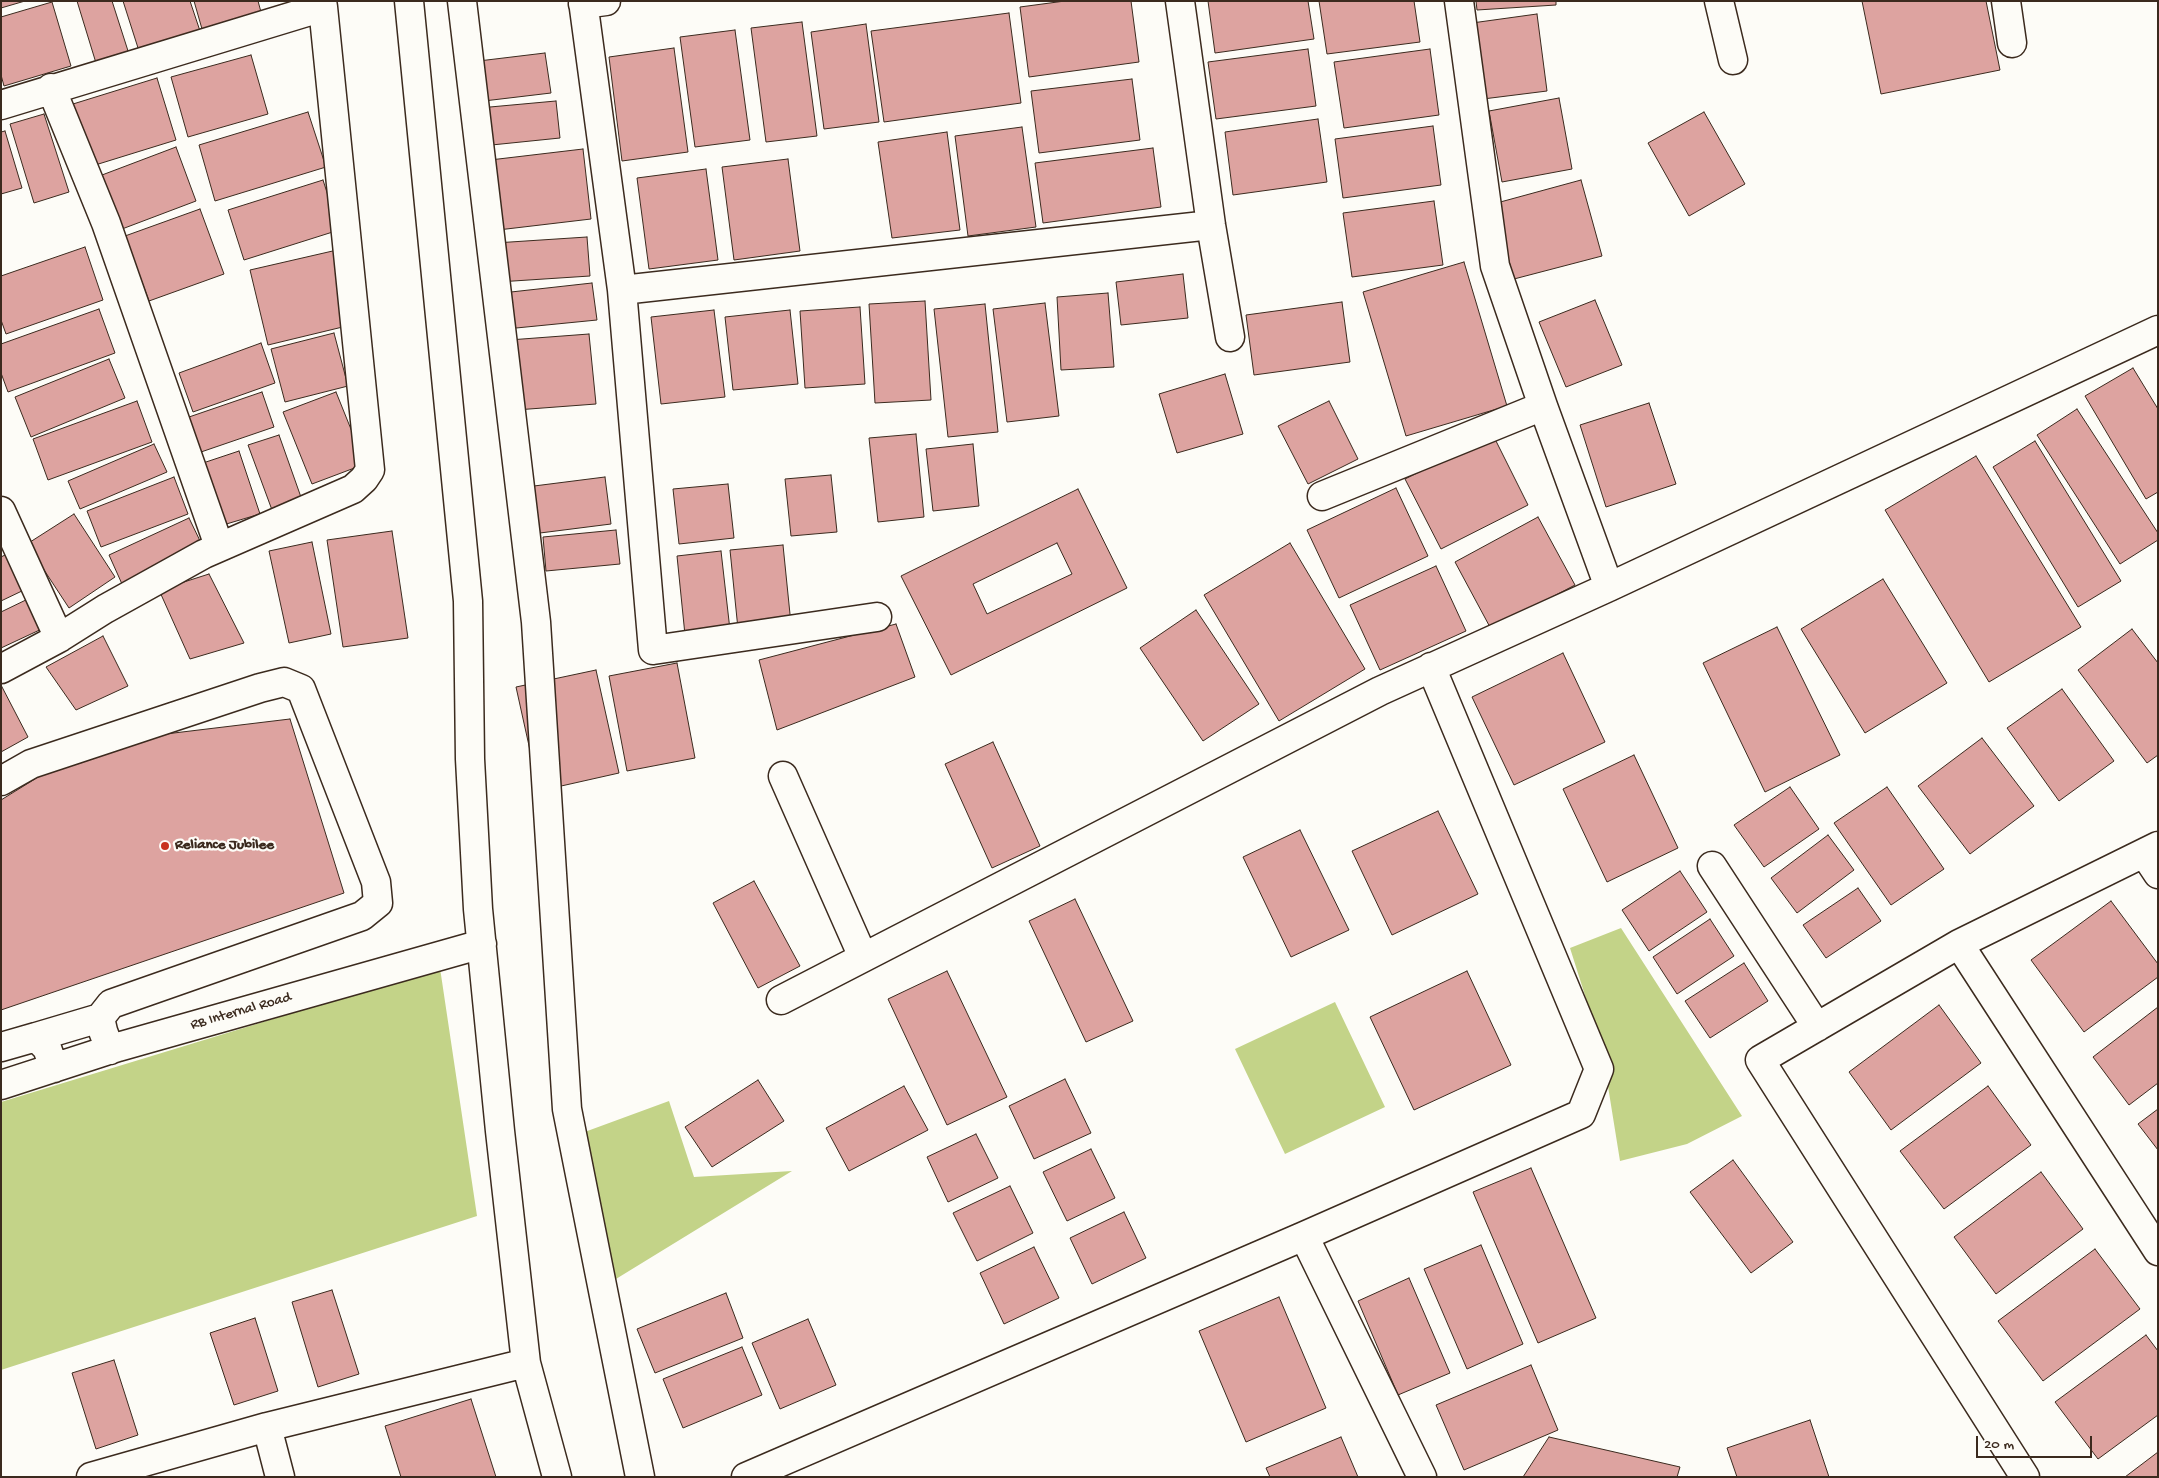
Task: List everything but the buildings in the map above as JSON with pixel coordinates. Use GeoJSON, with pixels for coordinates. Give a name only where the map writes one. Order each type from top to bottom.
{"type":"FeatureCollection","features":[{"type":"Feature","properties":{"kind":"street"},"geometry":{"type":"LineString","coordinates":[[409,1],[468,601],[470,759],[482,944],[500,1131],[526,1363],[557,1477]]}},
{"type":"Feature","properties":{"kind":"street"},"geometry":{"type":"LineString","coordinates":[[462,1],[536,622],[567,1109],[640,1477]]}},
{"type":"Feature","properties":{"kind":"street"},"geometry":{"type":"LineString","coordinates":[[1180,1],[1211,225],[1230,337]]}},
{"type":"Feature","properties":{"kind":"street"},"geometry":{"type":"LineString","coordinates":[[1459,1],[1495,266],[1543,406],[1609,587]]}},
{"type":"Feature","properties":{"kind":"street"},"geometry":{"type":"LineString","coordinates":[[1719,1],[1732,60]]}},
{"type":"Feature","properties":{"kind":"street"},"geometry":{"type":"LineString","coordinates":[[2006,1],[2012,43]]}},
{"type":"Feature","properties":{"kind":"street"},"geometry":{"type":"LineString","coordinates":[[590,2],[622,290],[653,650],[877,617]]}},
{"type":"Feature","properties":{"kind":"street"},"geometry":{"type":"LineString","coordinates":[[1,105],[322,4],[370,470],[364,479],[353,489],[219,546],[113,604],[59,638],[1,669]]}},
{"type":"Feature","properties":{"kind":"street"},"geometry":{"type":"LineString","coordinates":[[51,88],[106,223],[219,546]]}},
{"type":"Feature","properties":{"kind":"street"},"geometry":{"type":"LineString","coordinates":[[622,290],[1211,225]]}},
{"type":"Feature","properties":{"kind":"street"},"geometry":{"type":"LineString","coordinates":[[781,1000],[1380,691],[1609,587],[2158,330]]}},
{"type":"Feature","properties":{"kind":"street"},"geometry":{"type":"LineString","coordinates":[[1322,496],[1543,406]]}},
{"type":"Feature","properties":{"kind":"street"},"geometry":{"type":"LineString","coordinates":[[1,511],[59,638]]}},
{"type":"Feature","properties":{"kind":"street"},"geometry":{"type":"LineString","coordinates":[[746,1477],[1581,1114],[1599,1069],[1432,667]]}},
{"type":"Feature","properties":{"kind":"street"},"geometry":{"type":"LineString","coordinates":[[1,781],[31,764],[260,688],[284,682],[301,689],[376,882],[378,903],[362,916],[111,1004],[100,1018],[1,1047]]}},
{"type":"Feature","properties":{"kind":"street"},"geometry":{"type":"LineString","coordinates":[[783,776],[863,958]]}},
{"type":"Feature","properties":{"kind":"street"},"geometry":{"type":"LineString","coordinates":[[2025,1477],[1760,1060],[1959,944],[2153,858]]}},
{"type":"Feature","properties":{"kind":"street"},"geometry":{"type":"LineString","coordinates":[[1712,866],[1817,1027]]}},
{"type":"Feature","properties":{"kind":"street","name":"RB Internal Road"},"geometry":{"type":"LineString","coordinates":[[1,1085],[110,1050],[482,944]]}},
{"type":"Feature","properties":{"kind":"street"},"geometry":{"type":"LineString","coordinates":[[1959,944],[2158,1251]]}},
{"type":"Feature","properties":{"kind":"street"},"geometry":{"type":"LineString","coordinates":[[100,1018],[110,1050]]}},
{"type":"Feature","properties":{"kind":"street"},"geometry":{"type":"LineString","coordinates":[[36,1037],[47,1048],[54,1068]]}},
{"type":"Feature","properties":{"kind":"street"},"geometry":{"type":"LineString","coordinates":[[1304,1236],[1422,1477]]}},
{"type":"Feature","properties":{"kind":"street"},"geometry":{"type":"LineString","coordinates":[[90,1477],[267,1427],[526,1363]]}},
{"type":"Feature","properties":{"kind":"street"},"geometry":{"type":"LineString","coordinates":[[267,1427],[280,1477]]}},
{"type":"Feature","properties":{"kind":"green space"},"geometry":{"type":"Polygon","coordinates":[[[1621,928],[1742,1116],[1687,1144],[1620,1161],[1602,1049],[1570,948],[1621,928]]]}},
{"type":"Feature","properties":{"kind":"green space"},"geometry":{"type":"Polygon","coordinates":[[[440,968],[477,1216],[1,1370],[1,1102],[440,968]]]}},
{"type":"Feature","properties":{"kind":"green space"},"geometry":{"type":"Polygon","coordinates":[[[1335,1002],[1385,1107],[1285,1154],[1235,1049],[1335,1002]]]}},
{"type":"Feature","properties":{"kind":"green space"},"geometry":{"type":"Polygon","coordinates":[[[669,1101],[694,1177],[792,1171],[598,1290],[571,1137],[669,1101]]]}},
{"type":"Feature","properties":{"kind":"place","name":"Reliance Jubilee"},"geometry":{"type":"Point","coordinates":[165,846]}}]}
